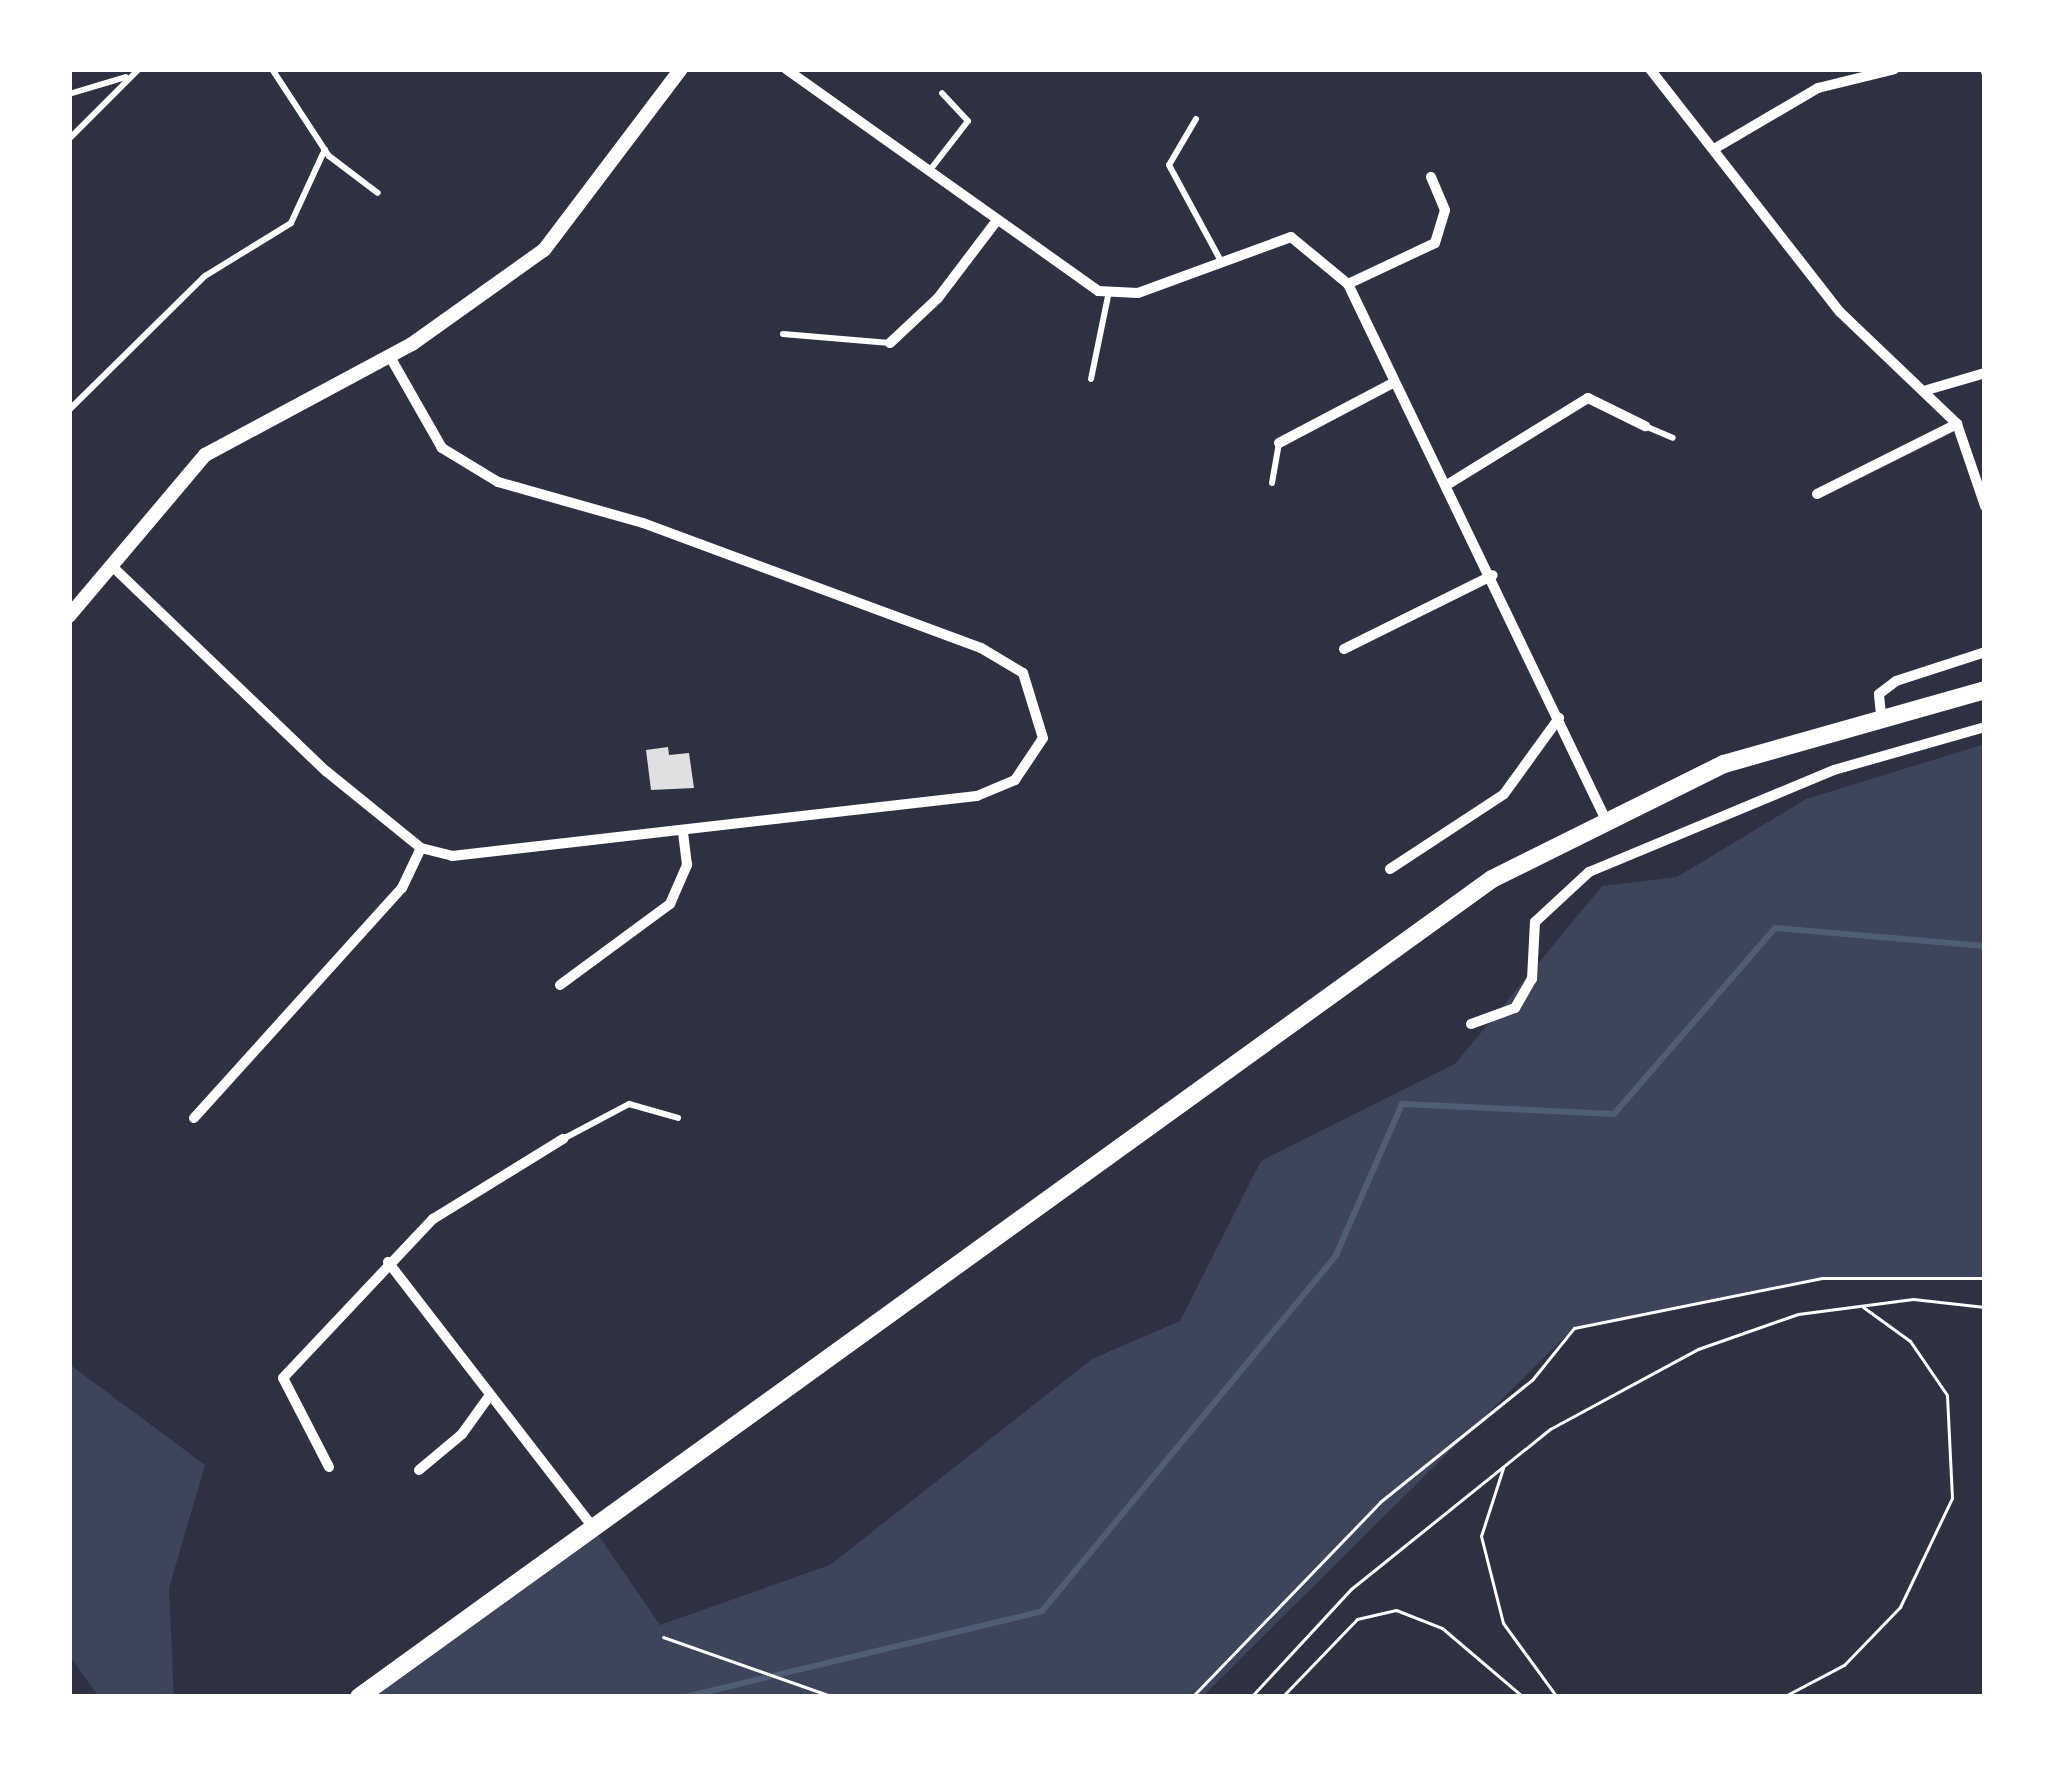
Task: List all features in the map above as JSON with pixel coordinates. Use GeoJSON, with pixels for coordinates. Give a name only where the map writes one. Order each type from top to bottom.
{"type":"FeatureCollection","features":[{"type":"Feature","properties":{"kind":"highway"},"geometry":{"type":"LineString","coordinates":[[359,1697],[1492,879],[1605,818],[1724,764],[1881,714],[1985,690]]}},
{"type":"Feature","properties":{"kind":"street"},"geometry":{"type":"LineString","coordinates":[[69,616],[205,455],[390,357],[544,250],[681,69]]}},
{"type":"Feature","properties":{"kind":"street"},"geometry":{"type":"LineString","coordinates":[[786,69],[995,223],[1108,291],[1138,293],[1291,237],[1348,284],[1393,383],[1450,483],[1605,818]]}},
{"type":"Feature","properties":{"kind":"street"},"geometry":{"type":"LineString","coordinates":[[1650,69],[1840,312],[1927,390],[1957,424],[1985,506]]}},
{"type":"Feature","properties":{"kind":"street"},"geometry":{"type":"LineString","coordinates":[[1714,149],[1818,88],[1895,69]]}},
{"type":"Feature","properties":{"kind":"street"},"geometry":{"type":"LineString","coordinates":[[1348,284],[1436,242],[1445,210],[1431,177]]}},
{"type":"Feature","properties":{"kind":"street"},"geometry":{"type":"LineString","coordinates":[[890,343],[938,298],[995,223]]}},
{"type":"Feature","properties":{"kind":"street"},"geometry":{"type":"LineString","coordinates":[[114,568],[326,771],[421,848],[452,856],[977,796],[1015,780],[1042,737],[1023,673],[830,588],[498,482],[442,448],[390,357]]}},
{"type":"Feature","properties":{"kind":"street"},"geometry":{"type":"LineString","coordinates":[[1927,390],[1985,373]]}},
{"type":"Feature","properties":{"kind":"street"},"geometry":{"type":"LineString","coordinates":[[1279,443],[1393,383]]}},
{"type":"Feature","properties":{"kind":"street"},"geometry":{"type":"LineString","coordinates":[[1450,483],[1588,398],[1645,426]]}},
{"type":"Feature","properties":{"kind":"street"},"geometry":{"type":"LineString","coordinates":[[1816,494],[1957,424]]}},
{"type":"Feature","properties":{"kind":"street"},"geometry":{"type":"LineString","coordinates":[[1344,649],[1493,575]]}},
{"type":"Feature","properties":{"kind":"street"},"geometry":{"type":"LineString","coordinates":[[1881,714],[1879,694],[1896,681],[1985,652]]}},
{"type":"Feature","properties":{"kind":"street"},"geometry":{"type":"LineString","coordinates":[[1390,869],[1504,794],[1559,718]]}},
{"type":"Feature","properties":{"kind":"street"},"geometry":{"type":"LineString","coordinates":[[1471,1024],[1515,1008],[1532,979],[1535,922],[1589,872],[1834,770],[1985,727]]}},
{"type":"Feature","properties":{"kind":"street"},"geometry":{"type":"LineString","coordinates":[[560,986],[670,904],[687,865],[682,830]]}},
{"type":"Feature","properties":{"kind":"street"},"geometry":{"type":"LineString","coordinates":[[194,1118],[403,888],[421,848]]}},
{"type":"Feature","properties":{"kind":"street"},"geometry":{"type":"LineString","coordinates":[[329,1467],[283,1378],[433,1219],[563,1139]]}},
{"type":"Feature","properties":{"kind":"street"},"geometry":{"type":"LineString","coordinates":[[388,1262],[592,1526]]}},
{"type":"Feature","properties":{"kind":"street"},"geometry":{"type":"LineString","coordinates":[[418,1470],[462,1434],[490,1395]]}},
{"type":"Feature","properties":{"kind":"lane"},"geometry":{"type":"LineString","coordinates":[[272,69],[325,149],[377,193]]}},
{"type":"Feature","properties":{"kind":"lane"},"geometry":{"type":"LineString","coordinates":[[69,94],[134,72]]}},
{"type":"Feature","properties":{"kind":"lane"},"geometry":{"type":"LineString","coordinates":[[69,139],[134,72]]}},
{"type":"Feature","properties":{"kind":"lane"},"geometry":{"type":"LineString","coordinates":[[928,173],[968,121],[942,93]]}},
{"type":"Feature","properties":{"kind":"lane"},"geometry":{"type":"LineString","coordinates":[[1196,119],[1168,165],[1222,262]]}},
{"type":"Feature","properties":{"kind":"lane"},"geometry":{"type":"LineString","coordinates":[[69,410],[205,276],[291,223],[325,149]]}},
{"type":"Feature","properties":{"kind":"lane"},"geometry":{"type":"LineString","coordinates":[[1091,379],[1108,291]]}},
{"type":"Feature","properties":{"kind":"lane"},"geometry":{"type":"LineString","coordinates":[[783,334],[890,343]]}},
{"type":"Feature","properties":{"kind":"lane"},"geometry":{"type":"LineString","coordinates":[[1645,426],[1673,438]]}},
{"type":"Feature","properties":{"kind":"lane"},"geometry":{"type":"LineString","coordinates":[[1272,483],[1279,443]]}},
{"type":"Feature","properties":{"kind":"lane"},"geometry":{"type":"LineString","coordinates":[[563,1139],[629,1104],[678,1118]]}},
{"type":"Feature","properties":{"kind":"path"},"geometry":{"type":"LineString","coordinates":[[1981,69],[1985,80]]}},
{"type":"Feature","properties":{"kind":"path"},"geometry":{"type":"LineString","coordinates":[[1192,1697],[1380,1502],[1532,1380],[1574,1328],[1822,1278],[1985,1278]]}},
{"type":"Feature","properties":{"kind":"path"},"geometry":{"type":"LineString","coordinates":[[1251,1697],[1351,1589],[1550,1429],[1698,1349],[1798,1314],[1913,1299],[1985,1307]]}},
{"type":"Feature","properties":{"kind":"path"},"geometry":{"type":"LineString","coordinates":[[1784,1697],[1844,1665],[1900,1607],[1952,1498],[1948,1395],[1910,1341],[1862,1306]]}},
{"type":"Feature","properties":{"kind":"path"},"geometry":{"type":"LineString","coordinates":[[1503,1466],[1481,1536],[1503,1623],[1557,1697]]}},
{"type":"Feature","properties":{"kind":"path"},"geometry":{"type":"LineString","coordinates":[[1282,1697],[1358,1619],[1396,1610],[1442,1628],[1523,1697]]}},
{"type":"Feature","properties":{"kind":"path"},"geometry":{"type":"LineString","coordinates":[[663,1637],[833,1697]]}},
{"type":"Feature","properties":{"kind":"shaded area"},"geometry":{"type":"Polygon","coordinates":[[[1985,744],[1985,1278],[1822,1278],[1574,1328],[1202,1697],[350,1697],[592,1526],[660,1625],[830,1565],[1092,1359],[1180,1321],[1261,1161],[1455,1064],[1602,886],[1677,877],[1806,799],[1985,744]]]}},
{"type":"Feature","properties":{"kind":"shaded area"},"geometry":{"type":"Polygon","coordinates":[[[69,1364],[205,1465],[169,1588],[174,1697],[99,1697],[69,1655],[69,1364]]]}},
{"type":"Feature","properties":{"kind":"building"},"geometry":{"type":"Polygon","coordinates":[[[668,747],[669,755],[689,753],[694,788],[651,790],[646,750],[668,747]]]}},
{"type":"Feature","properties":{"kind":"waterway"},"geometry":{"type":"LineString","coordinates":[[685,1697],[1042,1611],[1336,1255],[1402,1104],[1614,1114],[1775,928],[1985,946]]}}]}
